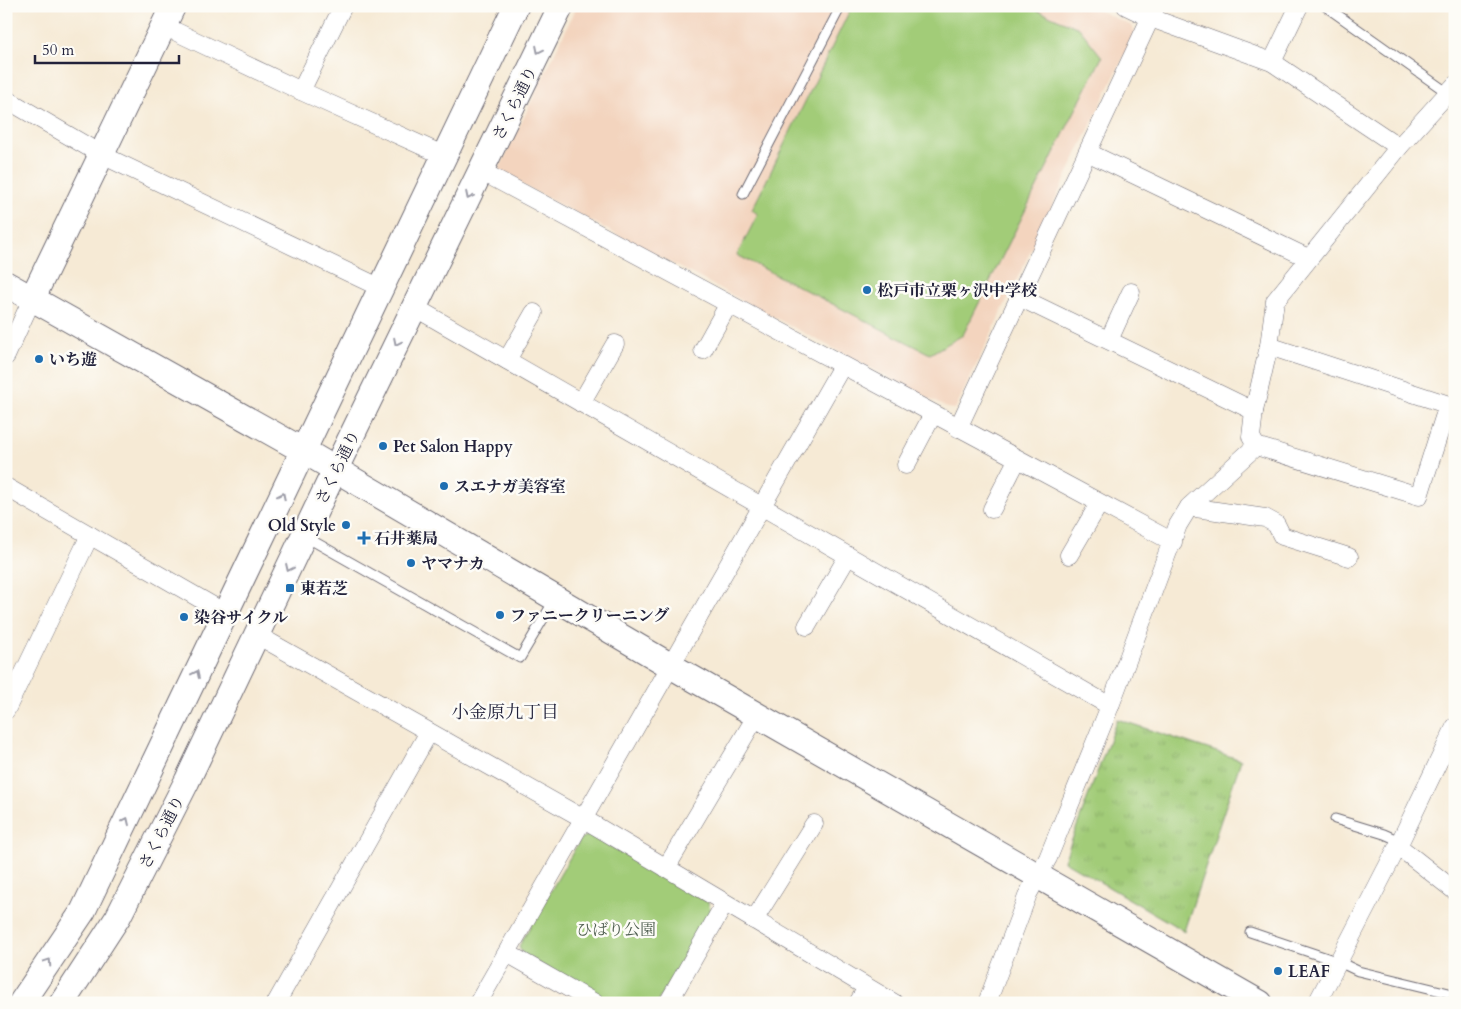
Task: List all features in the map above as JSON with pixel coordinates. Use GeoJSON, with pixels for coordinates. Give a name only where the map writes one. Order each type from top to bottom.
{"type":"FeatureCollection","features":[{"type":"Feature","properties":{"kind":"street"},"geometry":{"type":"LineString","coordinates":[[301,91],[343,6]]}},
{"type":"Feature","properties":{"kind":"street"},"geometry":{"type":"LineString","coordinates":[[20,1003],[83,911],[446,156],[516,6]]}},
{"type":"Feature","properties":{"kind":"street","name":"さくら通り"},"geometry":{"type":"LineString","coordinates":[[62,1003],[118,917],[187,781],[414,306],[561,6]]}},
{"type":"Feature","properties":{"kind":"street"},"geometry":{"type":"LineString","coordinates":[[1126,6],[1154,12],[1272,62],[1399,147]]}},
{"type":"Feature","properties":{"kind":"street"},"geometry":{"type":"LineString","coordinates":[[1272,62],[1299,6]]}},
{"type":"Feature","properties":{"kind":"street"},"geometry":{"type":"LineString","coordinates":[[958,428],[1154,12]]}},
{"type":"Feature","properties":{"kind":"street"},"geometry":{"type":"LineString","coordinates":[[6,356],[169,16],[301,91],[481,172],[1099,504],[1174,542]]}},
{"type":"Feature","properties":{"kind":"street"},"geometry":{"type":"LineString","coordinates":[[1256,446],[1252,436],[1254,410],[1269,346],[1275,302],[1308,258],[1399,147],[1451,89]]}},
{"type":"Feature","properties":{"kind":"street"},"geometry":{"type":"LineString","coordinates":[[6,99],[102,155],[381,288]]}},
{"type":"Feature","properties":{"kind":"street"},"geometry":{"type":"LineString","coordinates":[[1089,152],[1308,258]]}},
{"type":"Feature","properties":{"kind":"street"},"geometry":{"type":"LineString","coordinates":[[6,284],[304,451],[671,666],[1260,1003]]}},
{"type":"Feature","properties":{"kind":"street"},"geometry":{"type":"LineString","coordinates":[[1109,340],[1130,292]]}},
{"type":"Feature","properties":{"kind":"street"},"geometry":{"type":"LineString","coordinates":[[1019,297],[1254,410]]}},
{"type":"Feature","properties":{"kind":"street"},"geometry":{"type":"LineString","coordinates":[[703,350],[728,304]]}},
{"type":"Feature","properties":{"kind":"street"},"geometry":{"type":"LineString","coordinates":[[414,306],[1110,706]]}},
{"type":"Feature","properties":{"kind":"street"},"geometry":{"type":"LineString","coordinates":[[507,360],[534,313]]}},
{"type":"Feature","properties":{"kind":"street"},"geometry":{"type":"LineString","coordinates":[[581,403],[615,344]]}},
{"type":"Feature","properties":{"kind":"street"},"geometry":{"type":"LineString","coordinates":[[1256,446],[1419,496],[1451,406],[1269,346]]}},
{"type":"Feature","properties":{"kind":"street"},"geometry":{"type":"LineString","coordinates":[[478,1003],[842,366]]}},
{"type":"Feature","properties":{"kind":"street"},"geometry":{"type":"LineString","coordinates":[[906,465],[933,414]]}},
{"type":"Feature","properties":{"kind":"street"},"geometry":{"type":"LineString","coordinates":[[986,1003],[1028,894],[1048,858],[1110,706],[1174,542],[1178,525],[1189,507],[1256,446]]}},
{"type":"Feature","properties":{"kind":"street"},"geometry":{"type":"LineString","coordinates":[[992,509],[1017,460]]}},
{"type":"Feature","properties":{"kind":"street"},"geometry":{"type":"LineString","coordinates":[[6,487],[225,613]]}},
{"type":"Feature","properties":{"kind":"street"},"geometry":{"type":"LineString","coordinates":[[1070,555],[1099,504]]}},
{"type":"Feature","properties":{"kind":"street"},"geometry":{"type":"LineString","coordinates":[[1189,507],[1265,518],[1276,524],[1282,536],[1349,558]]}},
{"type":"Feature","properties":{"kind":"street"},"geometry":{"type":"LineString","coordinates":[[6,710],[90,535]]}},
{"type":"Feature","properties":{"kind":"street"},"geometry":{"type":"LineString","coordinates":[[807,626],[848,556]]}},
{"type":"Feature","properties":{"kind":"street"},"geometry":{"type":"LineString","coordinates":[[257,635],[584,819],[754,920],[862,995],[894,1003]]}},
{"type":"Feature","properties":{"kind":"street"},"geometry":{"type":"LineString","coordinates":[[666,868],[757,715]]}},
{"type":"Feature","properties":{"kind":"street"},"geometry":{"type":"LineString","coordinates":[[1318,1003],[1399,844],[1455,727]]}},
{"type":"Feature","properties":{"kind":"street"},"geometry":{"type":"LineString","coordinates":[[276,1003],[429,732]]}},
{"type":"Feature","properties":{"kind":"street"},"geometry":{"type":"LineString","coordinates":[[754,920],[814,824]]}},
{"type":"Feature","properties":{"kind":"street"},"geometry":{"type":"LineString","coordinates":[[1399,844],[1455,891]]}},
{"type":"Feature","properties":{"kind":"street"},"geometry":{"type":"LineString","coordinates":[[668,1003],[725,903]]}},
{"type":"Feature","properties":{"kind":"street"},"geometry":{"type":"LineString","coordinates":[[507,953],[595,1003]]}},
{"type":"Feature","properties":{"kind":"lane"},"geometry":{"type":"LineString","coordinates":[[743,194],[841,6]]}},
{"type":"Feature","properties":{"kind":"lane"},"geometry":{"type":"LineString","coordinates":[[1325,6],[1451,89]]}},
{"type":"Feature","properties":{"kind":"lane"},"geometry":{"type":"LineString","coordinates":[[304,536],[520,658],[555,598]]}},
{"type":"Feature","properties":{"kind":"lane"},"geometry":{"type":"LineString","coordinates":[[1335,819],[1384,834],[1399,844]]}},
{"type":"Feature","properties":{"kind":"lane"},"geometry":{"type":"LineString","coordinates":[[1250,932],[1339,962],[1358,971],[1449,993]]}},
{"type":"Feature","properties":{"kind":"shaded area","name":"松戸市立栗ヶ沢中学校"},"geometry":{"type":"Polygon","coordinates":[[[577,6],[1090,6],[1132,26],[1135,33],[955,409],[947,408],[498,172],[577,6]]]}},
{"type":"Feature","properties":{"kind":"green space"},"geometry":{"type":"Polygon","coordinates":[[[852,6],[1027,6],[1079,28],[1102,57],[963,335],[930,354],[737,255],[758,214],[752,210],[852,6]]]}},
{"type":"Feature","properties":{"kind":"green space"},"geometry":{"type":"Polygon","coordinates":[[[1117,719],[1241,760],[1184,931],[1064,861],[1117,719]]]}},
{"type":"Feature","properties":{"kind":"green space","name":"ひばり公園"},"geometry":{"type":"Polygon","coordinates":[[[590,835],[708,902],[711,911],[657,1003],[608,1003],[523,954],[519,946],[581,838],[590,835]]]}},
{"type":"Feature","properties":{"kind":"place","name":"松戸市立栗ヶ沢中学校"},"geometry":{"type":"Point","coordinates":[867,290]}},
{"type":"Feature","properties":{"kind":"place","name":"いち遊"},"geometry":{"type":"Point","coordinates":[39,359]}},
{"type":"Feature","properties":{"kind":"place","name":"Pet Salon Happy"},"geometry":{"type":"Point","coordinates":[383,446]}},
{"type":"Feature","properties":{"kind":"place","name":"スエナガ美容室"},"geometry":{"type":"Point","coordinates":[444,486]}},
{"type":"Feature","properties":{"kind":"place","name":"Old Style"},"geometry":{"type":"Point","coordinates":[346,525]}},
{"type":"Feature","properties":{"kind":"place","name":"石井薬局"},"geometry":{"type":"Point","coordinates":[364,538]}},
{"type":"Feature","properties":{"kind":"place","name":"ヤマナカ"},"geometry":{"type":"Point","coordinates":[411,563]}},
{"type":"Feature","properties":{"kind":"place","name":"東若芝"},"geometry":{"type":"Point","coordinates":[290,588]}},
{"type":"Feature","properties":{"kind":"place","name":"ファニークリーニング"},"geometry":{"type":"Point","coordinates":[500,615]}},
{"type":"Feature","properties":{"kind":"place","name":"染谷サイクル"},"geometry":{"type":"Point","coordinates":[184,617]}},
{"type":"Feature","properties":{"kind":"place","name":"LEAF"},"geometry":{"type":"Point","coordinates":[1278,971]}},
{"type":"Feature","properties":{"kind":"district","name":"小金原九丁目"},"geometry":{"type":"Point","coordinates":[505,712]}}]}
